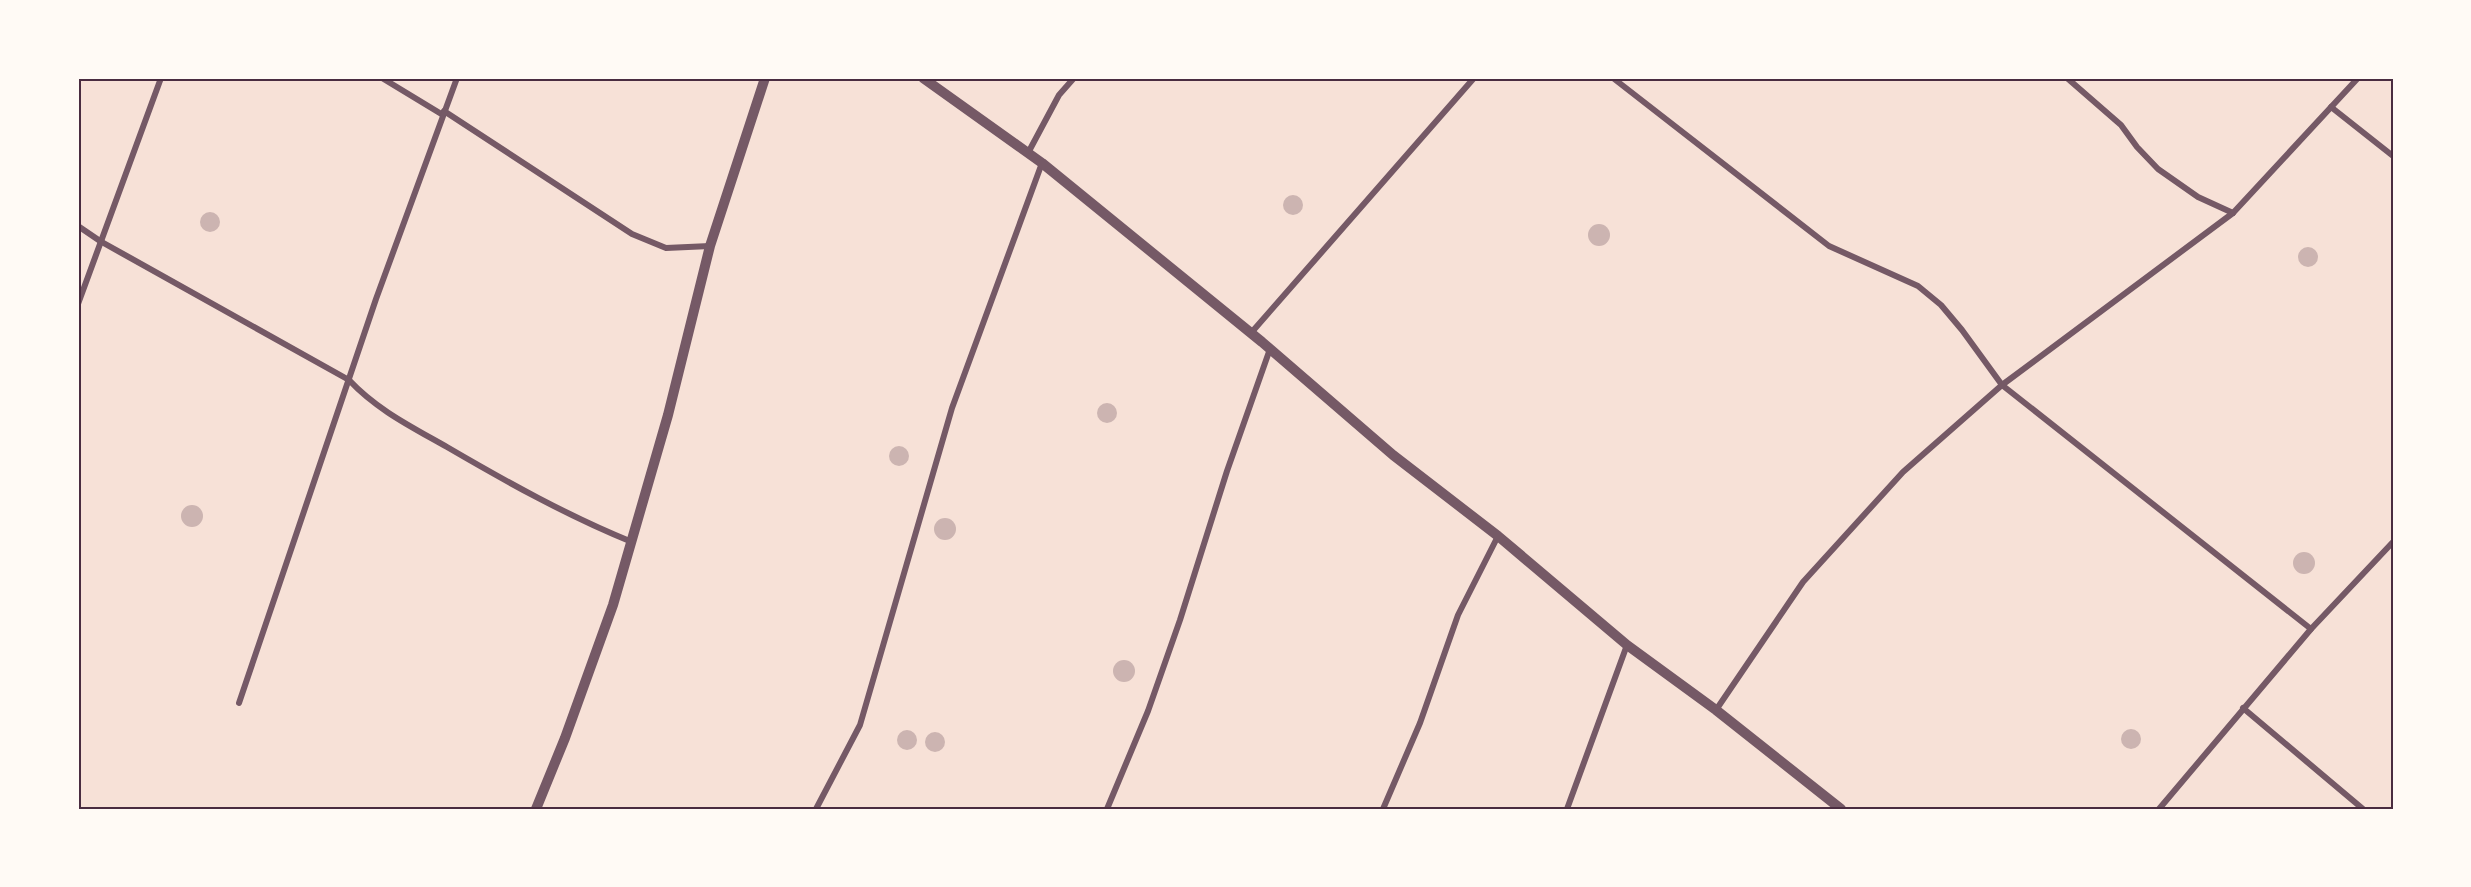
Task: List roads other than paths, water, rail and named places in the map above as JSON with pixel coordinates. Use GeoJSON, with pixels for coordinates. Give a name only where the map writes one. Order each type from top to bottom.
{"type":"FeatureCollection","features":[{"type":"Feature","properties":{"kind":"street"},"geometry":{"type":"LineString","coordinates":[[78,304],[161,78]]}},
{"type":"Feature","properties":{"kind":"street"},"geometry":{"type":"LineString","coordinates":[[382,78],[444,113],[632,234],[666,248],[710,246]]}},
{"type":"Feature","properties":{"kind":"street"},"geometry":{"type":"LineString","coordinates":[[239,703],[349,380],[457,78]]}},
{"type":"Feature","properties":{"kind":"street"},"geometry":{"type":"LineString","coordinates":[[536,809],[573,716],[632,542],[668,415],[710,246],[765,78]]}},
{"type":"Feature","properties":{"kind":"street"},"geometry":{"type":"LineString","coordinates":[[922,78],[1042,163],[1270,348],[1393,455],[1498,536],[1627,645],[1716,710],[1841,809]]}},
{"type":"Feature","properties":{"kind":"street"},"geometry":{"type":"LineString","coordinates":[[1028,153],[1059,95],[1074,78]]}},
{"type":"Feature","properties":{"kind":"street"},"geometry":{"type":"LineString","coordinates":[[1251,333],[1474,78]]}},
{"type":"Feature","properties":{"kind":"street"},"geometry":{"type":"LineString","coordinates":[[1613,78],[1829,246],[1918,286],[1941,305],[2002,385],[2311,629]]}},
{"type":"Feature","properties":{"kind":"street"},"geometry":{"type":"LineString","coordinates":[[2067,78],[2121,125],[2137,147],[2158,169],[2198,197],[2234,213]]}},
{"type":"Feature","properties":{"kind":"street"},"geometry":{"type":"LineString","coordinates":[[1716,710],[1803,582],[1903,472],[2002,385],[2234,213],[2358,78]]}},
{"type":"Feature","properties":{"kind":"street"},"geometry":{"type":"LineString","coordinates":[[2331,107],[2393,156]]}},
{"type":"Feature","properties":{"kind":"street"},"geometry":{"type":"LineString","coordinates":[[816,809],[860,725],[952,408],[1042,163]]}},
{"type":"Feature","properties":{"kind":"street"},"geometry":{"type":"LineString","coordinates":[[78,226],[100,241],[349,380],[376,406],[492,473],[585,523],[632,542]]}},
{"type":"Feature","properties":{"kind":"street"},"geometry":{"type":"LineString","coordinates":[[1107,809],[1148,711],[1270,348]]}},
{"type":"Feature","properties":{"kind":"street"},"geometry":{"type":"LineString","coordinates":[[1383,809],[1420,723],[1458,615],[1498,536]]}},
{"type":"Feature","properties":{"kind":"street"},"geometry":{"type":"LineString","coordinates":[[2159,809],[2311,629],[2393,542]]}},
{"type":"Feature","properties":{"kind":"street"},"geometry":{"type":"LineString","coordinates":[[1567,809],[1627,645]]}},
{"type":"Feature","properties":{"kind":"street"},"geometry":{"type":"LineString","coordinates":[[2243,708],[2363,809]]}}]}
